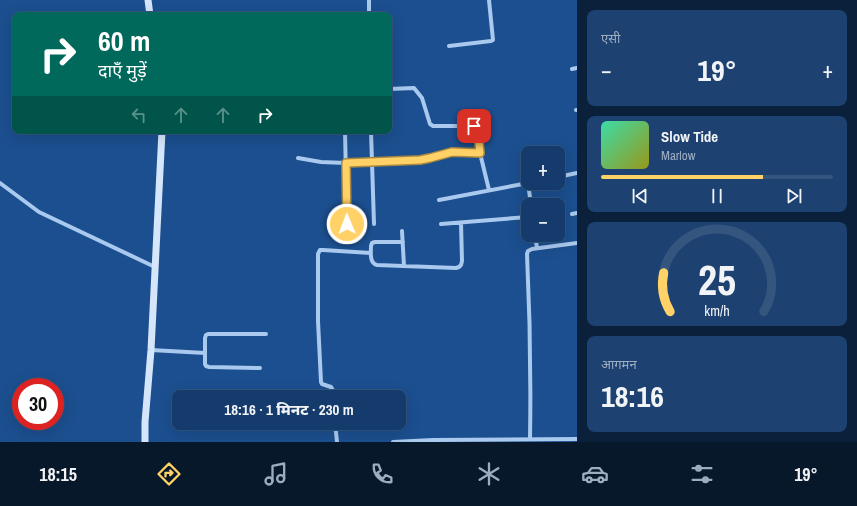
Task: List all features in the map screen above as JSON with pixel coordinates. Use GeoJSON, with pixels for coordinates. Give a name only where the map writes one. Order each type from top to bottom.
{"type":"FeatureCollection","features":[{"type":"Feature","properties":{"kind":"street"},"geometry":{"type":"LineString","coordinates":[[148,0],[150,12]]}},
{"type":"Feature","properties":{"kind":"street"},"geometry":{"type":"LineString","coordinates":[[369,0],[369,12]]}},
{"type":"Feature","properties":{"kind":"street"},"geometry":{"type":"LineString","coordinates":[[449,46],[494,40],[489,0]]}},
{"type":"Feature","properties":{"kind":"street"},"geometry":{"type":"LineString","coordinates":[[392,89],[414,88],[422,98],[430,124],[433,126],[474,126],[477,128],[480,153],[489,190]]}},
{"type":"Feature","properties":{"kind":"street"},"geometry":{"type":"LineString","coordinates":[[145,442],[162,134]]}},
{"type":"Feature","properties":{"kind":"street"},"geometry":{"type":"LineString","coordinates":[[345,134],[347,224]]}},
{"type":"Feature","properties":{"kind":"street"},"geometry":{"type":"LineString","coordinates":[[371,134],[374,224]]}},
{"type":"Feature","properties":{"kind":"street"},"geometry":{"type":"LineString","coordinates":[[298,158],[321,162],[346,163],[420,160],[452,152],[480,153]]}},
{"type":"Feature","properties":{"kind":"street"},"geometry":{"type":"LineString","coordinates":[[565,176],[577,174]]}},
{"type":"Feature","properties":{"kind":"street"},"geometry":{"type":"LineString","coordinates":[[0,183],[39,212],[154,267]]}},
{"type":"Feature","properties":{"kind":"street"},"geometry":{"type":"LineString","coordinates":[[439,200],[521,184]]}},
{"type":"Feature","properties":{"kind":"street"},"geometry":{"type":"LineString","coordinates":[[441,224],[521,218]]}},
{"type":"Feature","properties":{"kind":"street"},"geometry":{"type":"LineString","coordinates":[[403,242],[372,243],[371,253],[373,264],[456,268],[461,265],[462,261],[461,223]]}},
{"type":"Feature","properties":{"kind":"street"},"geometry":{"type":"LineString","coordinates":[[402,231],[404,266]]}},
{"type":"Feature","properties":{"kind":"street"},"geometry":{"type":"LineString","coordinates":[[536,242],[537,248]]}},
{"type":"Feature","properties":{"kind":"street"},"geometry":{"type":"LineString","coordinates":[[530,439],[531,396],[527,254],[532,248],[577,243]]}},
{"type":"Feature","properties":{"kind":"street"},"geometry":{"type":"LineString","coordinates":[[333,390],[331,387],[324,386],[321,382],[318,321],[318,254],[320,250],[371,253]]}},
{"type":"Feature","properties":{"kind":"street"},"geometry":{"type":"LineString","coordinates":[[260,368],[206,366],[204,338],[206,335],[266,334]]}},
{"type":"Feature","properties":{"kind":"street"},"geometry":{"type":"LineString","coordinates":[[150,350],[205,353]]}},
{"type":"Feature","properties":{"kind":"street"},"geometry":{"type":"LineString","coordinates":[[336,430],[336,442]]}},
{"type":"Feature","properties":{"kind":"street"},"geometry":{"type":"LineString","coordinates":[[395,442],[577,438]]}},
{"type":"Feature","properties":{"kind":"route"},"geometry":{"type":"LineString","coordinates":[[347,224],[346,163],[420,160],[452,152],[480,153],[478,132],[477,128],[474,126]]}}]}
